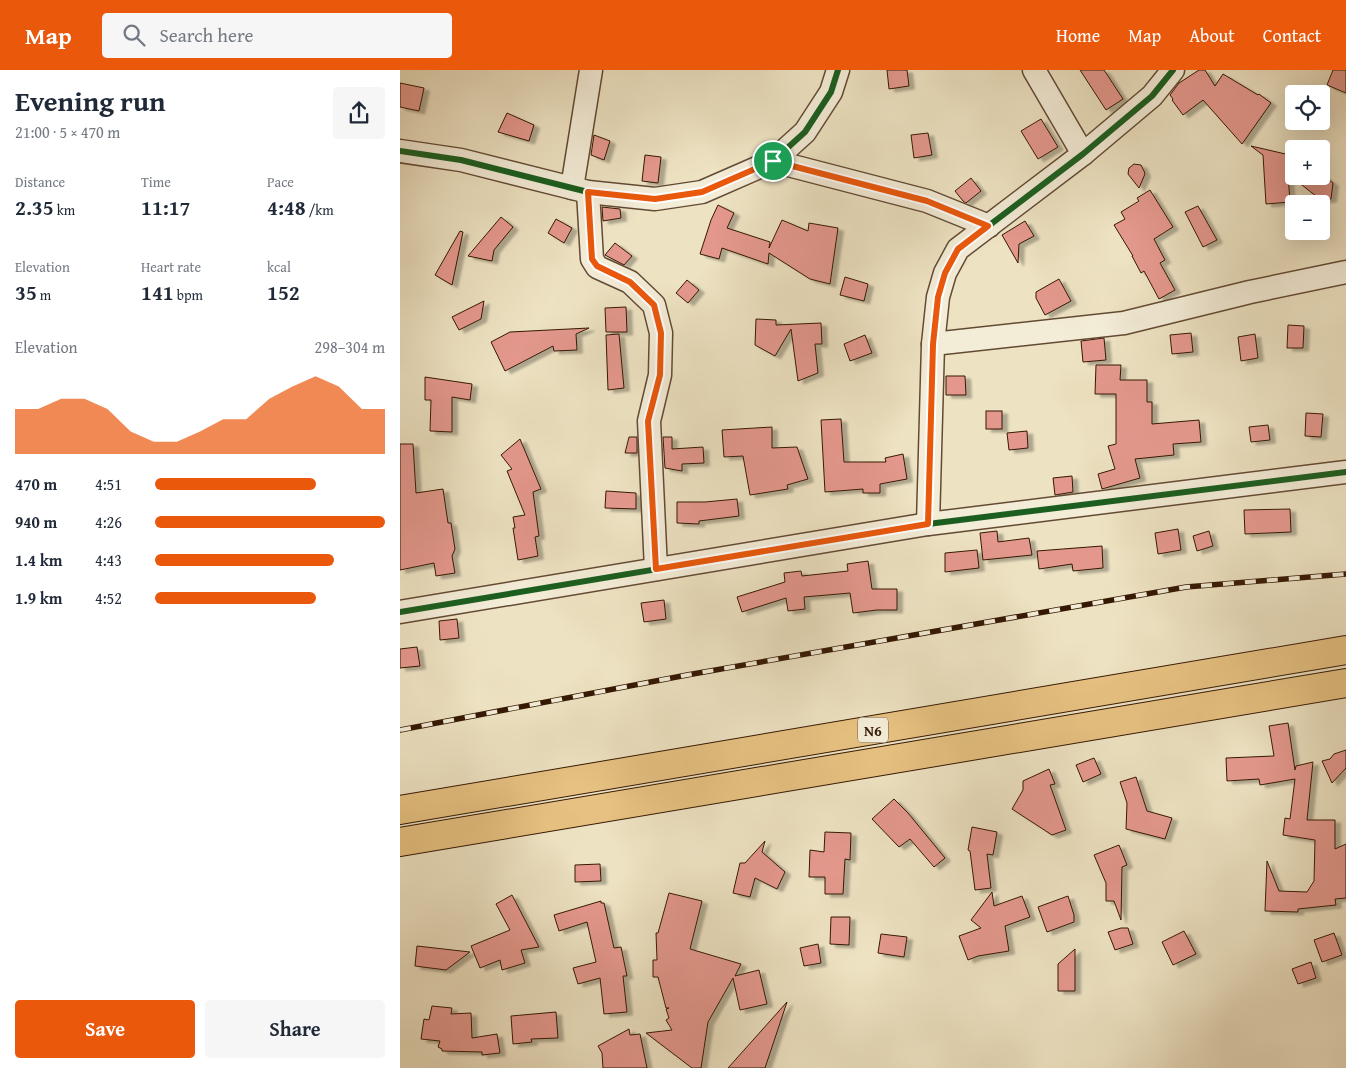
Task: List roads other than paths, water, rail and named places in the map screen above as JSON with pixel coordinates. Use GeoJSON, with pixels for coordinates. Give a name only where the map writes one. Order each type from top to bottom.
{"type":"FeatureCollection","features":[{"type":"Feature","properties":{"kind":"highway","name":"N6"},"geometry":{"type":"LineString","coordinates":[[400,810],[1346,650]]}},
{"type":"Feature","properties":{"kind":"highway","name":"N6"},"geometry":{"type":"LineString","coordinates":[[400,842],[1346,683]]}},
{"type":"Feature","properties":{"kind":"street"},"geometry":{"type":"LineString","coordinates":[[591,70],[580,190],[592,259],[597,266],[630,282],[654,305],[661,333],[660,375],[648,421],[656,569]]}},
{"type":"Feature","properties":{"kind":"street"},"geometry":{"type":"LineString","coordinates":[[400,151],[461,160],[580,190],[655,199],[702,192],[773,161],[806,132],[831,92],[838,70]]}},
{"type":"Feature","properties":{"kind":"street"},"geometry":{"type":"LineString","coordinates":[[1034,70],[1083,154]]}},
{"type":"Feature","properties":{"kind":"street"},"geometry":{"type":"LineString","coordinates":[[928,524],[933,344],[938,297],[945,273],[958,249],[1083,154],[1152,96],[1173,70]]}},
{"type":"Feature","properties":{"kind":"street"},"geometry":{"type":"LineString","coordinates":[[773,161],[927,201],[988,226]]}},
{"type":"Feature","properties":{"kind":"street"},"geometry":{"type":"LineString","coordinates":[[933,344],[1124,323],[1250,292],[1346,272]]}},
{"type":"Feature","properties":{"kind":"street"},"geometry":{"type":"LineString","coordinates":[[400,612],[928,524],[1346,472]]}},
{"type":"Feature","properties":{"kind":"railway"},"geometry":{"type":"LineString","coordinates":[[400,730],[687,675],[1186,587],[1346,574]]}}]}
